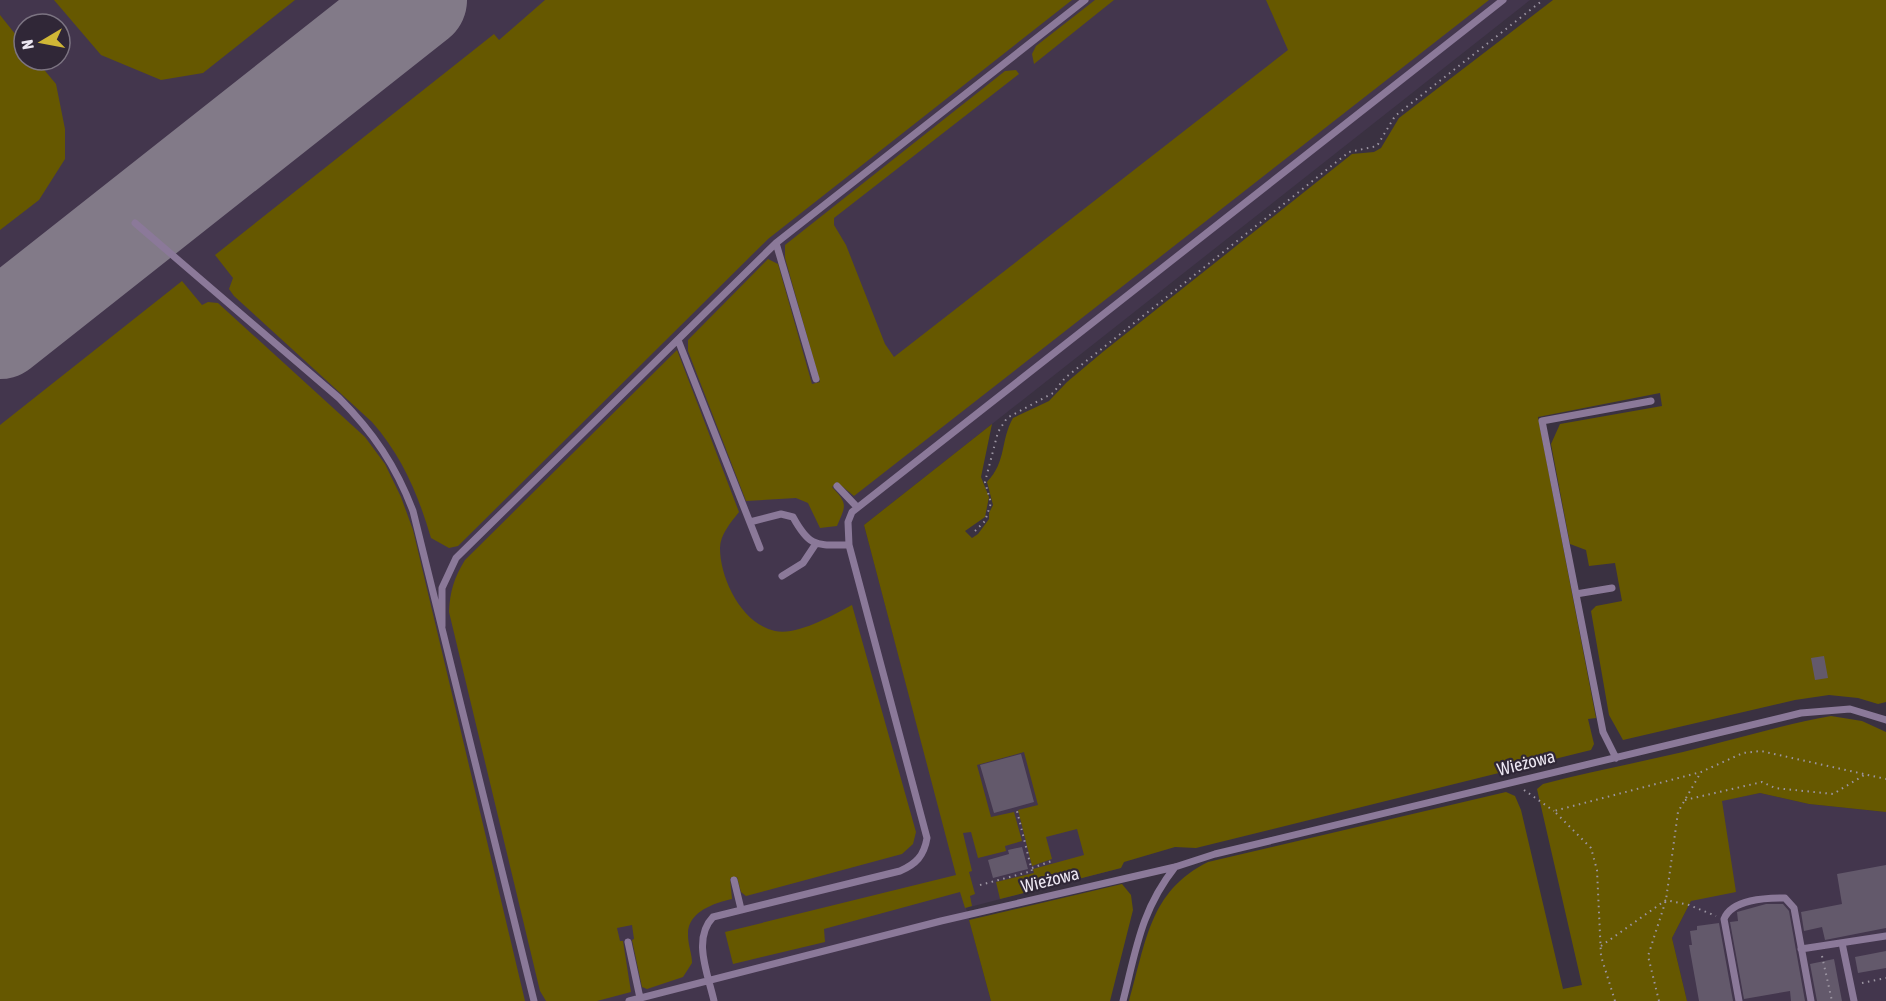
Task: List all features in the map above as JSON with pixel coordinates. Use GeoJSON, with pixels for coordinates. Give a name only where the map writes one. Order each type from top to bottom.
{"type":"FeatureCollection","features":[{"type":"Feature","properties":{"kind":"lane"},"geometry":{"type":"LineString","coordinates":[[442,626],[442,588],[456,558],[776,243],[1085,0]]}},
{"type":"Feature","properties":{"kind":"lane"},"geometry":{"type":"LineString","coordinates":[[714,1001],[701,941],[708,922],[713,917],[900,871],[913,865],[925,850],[927,838],[849,544],[848,522],[857,507],[1503,0]]}},
{"type":"Feature","properties":{"kind":"lane"},"geometry":{"type":"LineString","coordinates":[[135,223],[339,398],[371,432],[401,479],[413,511],[534,1001]]}},
{"type":"Feature","properties":{"kind":"lane"},"geometry":{"type":"LineString","coordinates":[[776,243],[816,379]]}},
{"type":"Feature","properties":{"kind":"lane"},"geometry":{"type":"LineString","coordinates":[[678,340],[760,548]]}},
{"type":"Feature","properties":{"kind":"lane"},"geometry":{"type":"LineString","coordinates":[[1616,758],[1603,732],[1542,421],[1651,401]]}},
{"type":"Feature","properties":{"kind":"lane"},"geometry":{"type":"LineString","coordinates":[[837,486],[857,507]]}},
{"type":"Feature","properties":{"kind":"lane"},"geometry":{"type":"LineString","coordinates":[[750,522],[781,514],[793,517],[803,535],[815,545],[849,544]]}},
{"type":"Feature","properties":{"kind":"lane"},"geometry":{"type":"LineString","coordinates":[[782,576],[803,563],[815,545]]}},
{"type":"Feature","properties":{"kind":"lane"},"geometry":{"type":"LineString","coordinates":[[1576,594],[1612,588]]}},
{"type":"Feature","properties":{"kind":"lane","name":"Wieżowa"},"geometry":{"type":"LineString","coordinates":[[629,1001],[968,915],[1175,867],[1215,854],[1824,709],[1850,709],[1886,720]]}},
{"type":"Feature","properties":{"kind":"lane"},"geometry":{"type":"LineString","coordinates":[[1123,1001],[1146,913],[1156,892],[1175,867]]}},
{"type":"Feature","properties":{"kind":"lane"},"geometry":{"type":"LineString","coordinates":[[734,880],[741,909]]}},
{"type":"Feature","properties":{"kind":"lane"},"geometry":{"type":"LineString","coordinates":[[1740,1001],[1724,919],[1727,912],[1736,905],[1785,898],[1794,908],[1811,1001]]}},
{"type":"Feature","properties":{"kind":"lane"},"geometry":{"type":"LineString","coordinates":[[1801,950],[1886,936]]}},
{"type":"Feature","properties":{"kind":"lane"},"geometry":{"type":"LineString","coordinates":[[628,942],[640,998]]}},
{"type":"Feature","properties":{"kind":"lane"},"geometry":{"type":"LineString","coordinates":[[1842,943],[1854,1001]]}},
{"type":"Feature","properties":{"kind":"path"},"geometry":{"type":"LineString","coordinates":[[975,531],[986,521],[991,503],[985,482],[998,432],[1007,418],[1053,393],[1065,378],[1349,152],[1377,146],[1395,116],[1543,0]]}},
{"type":"Feature","properties":{"kind":"path"},"geometry":{"type":"LineString","coordinates":[[1554,811],[1701,772],[1743,753],[1761,752],[1867,773],[1886,779]]}},
{"type":"Feature","properties":{"kind":"path"},"geometry":{"type":"LineString","coordinates":[[1659,1001],[1648,956],[1666,900],[1678,812],[1701,772]]}},
{"type":"Feature","properties":{"kind":"path"},"geometry":{"type":"LineString","coordinates":[[1684,800],[1762,782],[1775,788],[1833,794],[1867,773]]}},
{"type":"Feature","properties":{"kind":"path"},"geometry":{"type":"LineString","coordinates":[[1512,782],[1554,811],[1591,848],[1597,870],[1601,956],[1615,1001]]}},
{"type":"Feature","properties":{"kind":"path"},"geometry":{"type":"LineString","coordinates":[[1017,811],[1032,868]]}},
{"type":"Feature","properties":{"kind":"path"},"geometry":{"type":"LineString","coordinates":[[980,885],[1032,871],[1032,868],[1052,861]]}},
{"type":"Feature","properties":{"kind":"path"},"geometry":{"type":"LineString","coordinates":[[1601,946],[1666,900],[1689,905],[1724,919]]}},
{"type":"Feature","properties":{"kind":"path"},"geometry":{"type":"LineString","coordinates":[[1820,947],[1832,1001]]}},
{"type":"Feature","properties":{"kind":"path"},"geometry":{"type":"LineString","coordinates":[[1851,985],[1886,978]]}},
{"type":"Feature","properties":{"kind":"shaded area"},"geometry":{"type":"Polygon","coordinates":[[[0,0],[1530,0],[864,525],[924,751],[1106,718],[1121,868],[966,908],[991,1001],[0,1001],[0,0]]]}},
{"type":"Feature","properties":{"kind":"shaded area"},"geometry":{"type":"Polygon","coordinates":[[[54,0],[295,0],[203,73],[161,80],[101,55],[72,21],[72,12],[64,12],[54,0]]]}},
{"type":"Feature","properties":{"kind":"shaded area"},"geometry":{"type":"Polygon","coordinates":[[[545,0],[1072,0],[768,239],[458,546],[449,548],[431,538],[408,476],[383,435],[372,422],[234,296],[229,289],[233,278],[215,255],[494,34],[499,40],[545,0]]]}},
{"type":"Feature","properties":{"kind":"shaded area"},"geometry":{"type":"Polygon","coordinates":[[[1095,0],[1114,0],[1034,64],[1032,54],[1036,46],[1095,0]]]}},
{"type":"Feature","properties":{"kind":"shaded area"},"geometry":{"type":"Polygon","coordinates":[[[1266,0],[1489,0],[854,496],[837,482],[832,487],[841,497],[844,509],[837,526],[820,528],[808,503],[796,498],[746,501],[688,351],[688,340],[768,259],[778,264],[812,384],[820,382],[785,258],[785,245],[1005,71],[1016,70],[1019,74],[834,218],[834,225],[846,245],[885,344],[894,357],[1288,50],[1266,0]]]}},
{"type":"Feature","properties":{"kind":"shaded area"},"geometry":{"type":"Polygon","coordinates":[[[1553,0],[1886,0],[1886,702],[1878,704],[1858,698],[1829,695],[1795,700],[1623,740],[1609,715],[1591,611],[1596,606],[1622,601],[1615,563],[1589,566],[1586,550],[1570,544],[1551,444],[1560,424],[1662,406],[1660,393],[1538,417],[1596,718],[1588,719],[1594,744],[1591,750],[1196,848],[1175,847],[1124,862],[1121,868],[1000,899],[996,882],[1034,873],[1033,869],[1084,855],[1077,829],[1046,837],[1052,859],[1032,866],[1018,810],[1038,805],[1024,752],[977,765],[991,817],[1014,812],[1022,841],[1005,846],[1006,851],[978,858],[971,832],[963,833],[975,894],[970,896],[972,906],[965,908],[960,892],[824,929],[825,942],[733,964],[725,932],[956,875],[864,525],[992,424],[981,477],[989,497],[985,517],[965,531],[972,538],[978,534],[989,519],[993,505],[987,482],[1001,459],[1006,435],[1013,418],[1049,401],[1067,382],[1104,351],[1352,154],[1374,152],[1381,148],[1399,118],[1553,0]]]}},
{"type":"Feature","properties":{"kind":"shaded area"},"geometry":{"type":"Polygon","coordinates":[[[0,15],[12,30],[12,72],[46,72],[56,84],[65,129],[65,159],[39,200],[0,230],[0,15]]]}},
{"type":"Feature","properties":{"kind":"shaded area"},"geometry":{"type":"Polygon","coordinates":[[[182,281],[202,305],[208,302],[218,303],[365,437],[385,464],[401,497],[413,530],[525,1001],[0,1001],[0,425],[182,281]]]}},
{"type":"Feature","properties":{"kind":"shaded area"},"geometry":{"type":"Polygon","coordinates":[[[677,350],[739,512],[726,529],[720,543],[721,560],[729,586],[743,610],[752,619],[763,627],[775,631],[784,632],[804,628],[852,605],[916,832],[913,844],[902,854],[746,896],[741,892],[737,877],[730,878],[732,899],[710,906],[692,920],[688,935],[692,963],[683,977],[647,989],[642,987],[632,940],[634,939],[632,925],[617,928],[620,941],[623,941],[631,992],[597,1001],[546,1001],[540,991],[449,612],[452,591],[455,579],[465,560],[677,350]]]}},
{"type":"Feature","properties":{"kind":"shaded area"},"geometry":{"type":"Polygon","coordinates":[[[1831,716],[1862,721],[1886,732],[1886,812],[1809,804],[1760,793],[1722,801],[1736,892],[1691,901],[1672,938],[1687,1001],[1129,1001],[1146,939],[1162,903],[1173,888],[1188,874],[1208,862],[1506,792],[1515,796],[1521,810],[1563,989],[1582,985],[1537,789],[1543,784],[1831,716]]]}},
{"type":"Feature","properties":{"kind":"shaded area"},"geometry":{"type":"Polygon","coordinates":[[[1760,793],[1809,804],[1886,812],[1886,1001],[1687,1001],[1672,938],[1691,901],[1719,801],[1760,793]]]}},
{"type":"Feature","properties":{"kind":"shaded area"},"geometry":{"type":"Polygon","coordinates":[[[1122,884],[1131,895],[1133,910],[1110,1001],[991,1001],[969,920],[1122,884]]]}},
{"type":"Feature","properties":{"kind":"building"},"geometry":{"type":"Polygon","coordinates":[[[1824,656],[1828,678],[1815,680],[1811,658],[1824,656]]]}},
{"type":"Feature","properties":{"kind":"building"},"geometry":{"type":"Polygon","coordinates":[[[1021,754],[1034,802],[994,813],[980,765],[1021,754]]]}},
{"type":"Feature","properties":{"kind":"building"},"geometry":{"type":"Polygon","coordinates":[[[1022,847],[1028,869],[993,878],[988,860],[1009,854],[1008,850],[1022,847]]]}},
{"type":"Feature","properties":{"kind":"building"},"geometry":{"type":"Polygon","coordinates":[[[1886,865],[1886,928],[1825,940],[1822,927],[1804,931],[1801,912],[1842,904],[1837,874],[1886,865]]]}},
{"type":"Feature","properties":{"kind":"building"},"geometry":{"type":"Polygon","coordinates":[[[1766,904],[1783,904],[1789,911],[1805,1001],[1791,1001],[1790,991],[1744,999],[1730,922],[1738,921],[1737,912],[1766,904]]]}},
{"type":"Feature","properties":{"kind":"building"},"geometry":{"type":"Polygon","coordinates":[[[1719,923],[1733,1001],[1699,1001],[1689,945],[1692,945],[1690,931],[1697,930],[1697,926],[1719,923]]]}},
{"type":"Feature","properties":{"kind":"building"},"geometry":{"type":"Polygon","coordinates":[[[1886,951],[1886,968],[1858,973],[1855,957],[1886,951]]]}},
{"type":"Feature","properties":{"kind":"building"},"geometry":{"type":"Polygon","coordinates":[[[1834,959],[1842,1001],[1817,1001],[1810,964],[1834,959]]]}},
{"type":"Feature","properties":{"kind":"runway"},"geometry":{"type":"LineString","coordinates":[[0,330],[418,0]]}}]}
